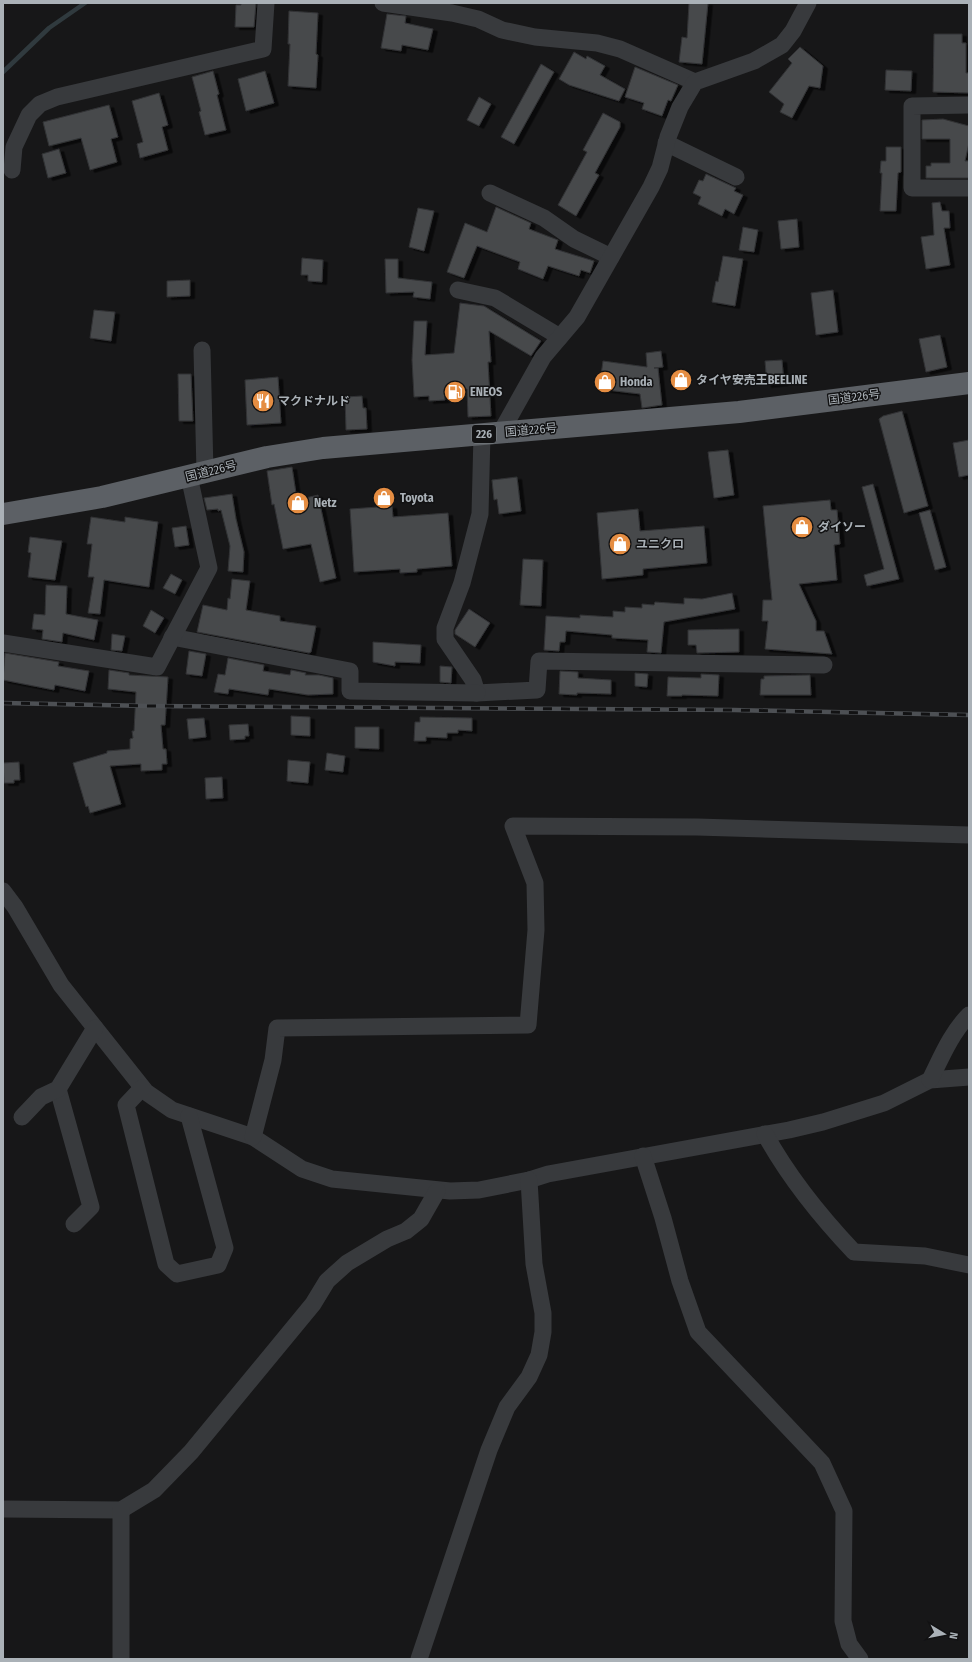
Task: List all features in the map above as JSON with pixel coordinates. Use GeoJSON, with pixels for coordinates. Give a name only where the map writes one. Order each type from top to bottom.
{"type":"FeatureCollection","features":[{"type":"Feature","properties":{"kind":"highway","name":"国道226号"},"geometry":{"type":"LineString","coordinates":[[3,514],[102,497],[267,457],[323,448],[739,412],[969,382]]}},
{"type":"Feature","properties":{"kind":"street"},"geometry":{"type":"LineString","coordinates":[[12,170],[14,147],[29,115],[40,104],[57,97],[263,49],[266,3]]}},
{"type":"Feature","properties":{"kind":"street"},"geometry":{"type":"LineString","coordinates":[[383,3],[452,13],[478,19],[502,30],[536,37],[598,43],[620,49],[695,82]]}},
{"type":"Feature","properties":{"kind":"street"},"geometry":{"type":"LineString","coordinates":[[478,693],[473,680],[445,639],[445,628],[462,583],[480,514],[491,433],[543,357],[577,317],[660,168],[666,143],[680,107],[695,82],[754,61],[782,45],[793,31],[808,3]]}},
{"type":"Feature","properties":{"kind":"street"},"geometry":{"type":"LineString","coordinates":[[969,105],[912,106],[912,188],[969,188]]}},
{"type":"Feature","properties":{"kind":"street"},"geometry":{"type":"LineString","coordinates":[[666,143],[736,177]]}},
{"type":"Feature","properties":{"kind":"street"},"geometry":{"type":"LineString","coordinates":[[490,193],[544,218],[574,240],[611,257]]}},
{"type":"Feature","properties":{"kind":"street"},"geometry":{"type":"LineString","coordinates":[[458,290],[495,298],[560,337]]}},
{"type":"Feature","properties":{"kind":"street"},"geometry":{"type":"LineString","coordinates":[[3,643],[156,667],[210,568],[197,474],[202,350]]}},
{"type":"Feature","properties":{"kind":"street"},"geometry":{"type":"LineString","coordinates":[[172,637],[350,670],[350,691],[478,693],[537,690],[539,661],[824,665]]}},
{"type":"Feature","properties":{"kind":"street"},"geometry":{"type":"LineString","coordinates":[[253,1137],[273,1060],[277,1028],[528,1025],[536,930],[535,883],[513,826],[697,827],[969,835]]}},
{"type":"Feature","properties":{"kind":"street"},"geometry":{"type":"LineString","coordinates":[[3,891],[15,907],[61,985],[146,1092],[172,1110],[253,1137],[302,1169],[332,1179],[437,1191],[479,1190],[530,1180],[548,1174],[823,1122],[884,1103],[930,1080],[969,1078]]}},
{"type":"Feature","properties":{"kind":"street"},"geometry":{"type":"LineString","coordinates":[[930,1080],[949,1042],[961,1023],[969,1015]]}},
{"type":"Feature","properties":{"kind":"street"},"geometry":{"type":"LineString","coordinates":[[22,1117],[41,1097],[58,1090],[95,1028]]}},
{"type":"Feature","properties":{"kind":"street"},"geometry":{"type":"LineString","coordinates":[[142,1088],[126,1105],[166,1264],[178,1274],[218,1265],[226,1248],[189,1116]]}},
{"type":"Feature","properties":{"kind":"street"},"geometry":{"type":"LineString","coordinates":[[58,1090],[91,1207],[74,1224]]}},
{"type":"Feature","properties":{"kind":"street"},"geometry":{"type":"LineString","coordinates":[[765,1134],[798,1186],[832,1228],[854,1252],[925,1256],[969,1265]]}},
{"type":"Feature","properties":{"kind":"street"},"geometry":{"type":"LineString","coordinates":[[643,1156],[663,1218],[680,1281],[698,1332],[822,1463],[833,1483],[844,1511],[843,1621],[848,1644],[860,1659]]}},
{"type":"Feature","properties":{"kind":"street"},"geometry":{"type":"LineString","coordinates":[[419,1659],[489,1450],[507,1407],[529,1378],[539,1354],[543,1332],[543,1314],[534,1264],[530,1180]]}},
{"type":"Feature","properties":{"kind":"street"},"geometry":{"type":"LineString","coordinates":[[3,1509],[121,1510],[154,1490],[191,1452],[313,1304],[327,1281],[347,1263],[387,1239],[406,1232],[421,1219],[437,1191]]}},
{"type":"Feature","properties":{"kind":"street"},"geometry":{"type":"LineString","coordinates":[[121,1510],[122,1659]]}},
{"type":"Feature","properties":{"kind":"building"},"geometry":{"type":"Polygon","coordinates":[[[241,3],[256,3],[254,27],[235,27],[236,5],[241,5],[241,3]]]}},
{"type":"Feature","properties":{"kind":"building"},"geometry":{"type":"Polygon","coordinates":[[[689,3],[708,3],[702,64],[679,62],[682,37],[687,38],[689,3]]]}},
{"type":"Feature","properties":{"kind":"building"},"geometry":{"type":"Polygon","coordinates":[[[289,11],[318,13],[316,88],[288,86],[290,44],[288,44],[289,11]]]}},
{"type":"Feature","properties":{"kind":"building"},"geometry":{"type":"Polygon","coordinates":[[[387,14],[406,16],[405,23],[433,29],[428,50],[402,45],[401,51],[381,48],[387,14]]]}},
{"type":"Feature","properties":{"kind":"building"},"geometry":{"type":"Polygon","coordinates":[[[934,34],[962,34],[962,43],[966,43],[966,73],[969,73],[969,93],[933,92],[934,34]]]}},
{"type":"Feature","properties":{"kind":"building"},"geometry":{"type":"Polygon","coordinates":[[[800,47],[823,66],[820,88],[809,86],[792,118],[780,112],[784,104],[769,92],[792,63],[788,59],[800,47]]]}},
{"type":"Feature","properties":{"kind":"building"},"geometry":{"type":"Polygon","coordinates":[[[574,52],[586,59],[587,56],[605,66],[600,75],[625,89],[619,101],[569,85],[559,79],[574,52]]]}},
{"type":"Feature","properties":{"kind":"building"},"geometry":{"type":"Polygon","coordinates":[[[541,64],[554,72],[514,144],[501,137],[541,64]]]}},
{"type":"Feature","properties":{"kind":"building"},"geometry":{"type":"Polygon","coordinates":[[[635,67],[678,85],[671,101],[668,100],[662,116],[642,109],[644,103],[625,97],[635,67]]]}},
{"type":"Feature","properties":{"kind":"building"},"geometry":{"type":"Polygon","coordinates":[[[886,70],[912,71],[911,91],[885,90],[886,70]]]}},
{"type":"Feature","properties":{"kind":"building"},"geometry":{"type":"Polygon","coordinates":[[[213,71],[219,94],[217,95],[226,130],[205,135],[199,112],[201,111],[192,77],[213,71]]]}},
{"type":"Feature","properties":{"kind":"building"},"geometry":{"type":"Polygon","coordinates":[[[265,71],[274,103],[246,111],[238,79],[265,71]]]}},
{"type":"Feature","properties":{"kind":"building"},"geometry":{"type":"Polygon","coordinates":[[[159,93],[168,125],[162,127],[168,150],[140,158],[137,144],[143,142],[132,101],[159,93]]]}},
{"type":"Feature","properties":{"kind":"building"},"geometry":{"type":"Polygon","coordinates":[[[479,97],[491,104],[479,126],[467,120],[479,97]]]}},
{"type":"Feature","properties":{"kind":"building"},"geometry":{"type":"Polygon","coordinates":[[[109,105],[118,137],[111,139],[117,162],[90,170],[81,138],[49,146],[43,122],[109,105]]]}},
{"type":"Feature","properties":{"kind":"building"},"geometry":{"type":"Polygon","coordinates":[[[603,113],[620,122],[620,127],[595,173],[599,175],[576,216],[558,205],[587,152],[583,150],[603,113]]]}},
{"type":"Feature","properties":{"kind":"building"},"geometry":{"type":"Polygon","coordinates":[[[943,119],[969,126],[969,143],[965,161],[969,161],[969,178],[926,178],[926,166],[931,166],[931,163],[950,163],[950,139],[922,139],[922,120],[943,119]]]}},
{"type":"Feature","properties":{"kind":"building"},"geometry":{"type":"Polygon","coordinates":[[[886,147],[901,147],[901,172],[898,173],[896,211],[880,211],[882,173],[880,173],[881,161],[886,161],[886,147]]]}},
{"type":"Feature","properties":{"kind":"building"},"geometry":{"type":"Polygon","coordinates":[[[59,149],[66,173],[48,178],[42,154],[59,149]]]}},
{"type":"Feature","properties":{"kind":"building"},"geometry":{"type":"Polygon","coordinates":[[[706,174],[736,188],[734,191],[743,195],[734,214],[725,209],[722,216],[698,204],[701,197],[693,193],[699,180],[703,181],[706,174]]]}},
{"type":"Feature","properties":{"kind":"building"},"geometry":{"type":"Polygon","coordinates":[[[940,202],[942,211],[949,211],[950,228],[944,228],[950,265],[926,269],[921,237],[934,235],[932,203],[940,202]]]}},
{"type":"Feature","properties":{"kind":"building"},"geometry":{"type":"Polygon","coordinates":[[[496,207],[531,223],[529,229],[558,240],[555,249],[594,261],[590,273],[581,270],[579,276],[548,266],[543,279],[518,269],[520,262],[477,246],[464,278],[447,272],[465,223],[487,232],[496,207]]]}},
{"type":"Feature","properties":{"kind":"building"},"geometry":{"type":"Polygon","coordinates":[[[418,208],[434,211],[424,251],[409,247],[418,208]]]}},
{"type":"Feature","properties":{"kind":"building"},"geometry":{"type":"Polygon","coordinates":[[[797,219],[799,247],[781,249],[778,221],[797,219]]]}},
{"type":"Feature","properties":{"kind":"building"},"geometry":{"type":"Polygon","coordinates":[[[743,227],[758,230],[754,252],[739,250],[743,227]]]}},
{"type":"Feature","properties":{"kind":"building"},"geometry":{"type":"Polygon","coordinates":[[[723,256],[743,259],[735,306],[712,302],[723,256]]]}},
{"type":"Feature","properties":{"kind":"building"},"geometry":{"type":"Polygon","coordinates":[[[302,258],[323,260],[322,282],[308,281],[308,275],[301,275],[302,258]]]}},
{"type":"Feature","properties":{"kind":"building"},"geometry":{"type":"Polygon","coordinates":[[[385,259],[398,259],[398,278],[432,282],[430,299],[413,297],[414,292],[386,293],[385,259]]]}},
{"type":"Feature","properties":{"kind":"building"},"geometry":{"type":"Polygon","coordinates":[[[190,280],[190,296],[167,297],[167,281],[190,280]]]}},
{"type":"Feature","properties":{"kind":"building"},"geometry":{"type":"Polygon","coordinates":[[[833,290],[838,332],[816,335],[811,293],[833,290]]]}},
{"type":"Feature","properties":{"kind":"building"},"geometry":{"type":"Polygon","coordinates":[[[460,303],[484,306],[541,341],[531,356],[489,331],[491,362],[488,362],[491,416],[468,417],[467,389],[444,391],[445,400],[429,401],[429,396],[414,397],[412,360],[414,321],[427,321],[425,355],[454,353],[460,303]]]}},
{"type":"Feature","properties":{"kind":"building"},"geometry":{"type":"Polygon","coordinates":[[[94,310],[115,312],[111,341],[90,338],[94,310]]]}},
{"type":"Feature","properties":{"kind":"building"},"geometry":{"type":"Polygon","coordinates":[[[940,335],[947,367],[926,372],[919,339],[940,335]]]}},
{"type":"Feature","properties":{"kind":"building"},"geometry":{"type":"Polygon","coordinates":[[[661,351],[663,367],[654,368],[658,368],[662,405],[642,408],[640,394],[599,389],[603,361],[647,367],[646,353],[661,351]]]}},
{"type":"Feature","properties":{"kind":"building"},"geometry":{"type":"Polygon","coordinates":[[[782,360],[784,383],[767,385],[765,361],[782,360]]]}},
{"type":"Feature","properties":{"kind":"building"},"geometry":{"type":"Polygon","coordinates":[[[178,374],[191,374],[193,421],[179,421],[178,374]]]}},
{"type":"Feature","properties":{"kind":"building","name":"マクドナルド"},"geometry":{"type":"Polygon","coordinates":[[[278,377],[281,423],[247,425],[245,380],[278,377]]]}},
{"type":"Feature","properties":{"kind":"building"},"geometry":{"type":"Polygon","coordinates":[[[362,396],[363,408],[366,408],[367,429],[346,430],[345,397],[362,396]]]}},
{"type":"Feature","properties":{"kind":"building"},"geometry":{"type":"Polygon","coordinates":[[[902,411],[928,506],[904,513],[879,419],[883,416],[902,411]]]}},
{"type":"Feature","properties":{"kind":"building"},"geometry":{"type":"Polygon","coordinates":[[[969,440],[969,475],[959,477],[953,443],[969,440]]]}},
{"type":"Feature","properties":{"kind":"building"},"geometry":{"type":"Polygon","coordinates":[[[728,450],[734,495],[714,498],[708,452],[728,450]]]}},
{"type":"Feature","properties":{"kind":"building"},"geometry":{"type":"Polygon","coordinates":[[[292,467],[297,500],[318,495],[336,578],[320,582],[311,544],[283,549],[274,504],[272,505],[267,471],[292,467]]]}},
{"type":"Feature","properties":{"kind":"building"},"geometry":{"type":"Polygon","coordinates":[[[517,477],[521,511],[499,514],[497,499],[494,500],[492,480],[517,477]]]}},
{"type":"Feature","properties":{"kind":"building"},"geometry":{"type":"Polygon","coordinates":[[[873,484],[899,579],[867,586],[864,575],[884,569],[862,487],[873,484]]]}},
{"type":"Feature","properties":{"kind":"building"},"geometry":{"type":"Polygon","coordinates":[[[232,494],[244,552],[243,572],[228,571],[230,546],[221,510],[207,510],[204,498],[232,494]]]}},
{"type":"Feature","properties":{"kind":"building","name":"ダイソー"},"geometry":{"type":"Polygon","coordinates":[[[830,500],[831,510],[837,510],[840,544],[834,545],[837,580],[799,584],[816,621],[816,631],[824,631],[832,654],[765,649],[768,621],[762,621],[763,600],[772,600],[763,506],[830,500]]]}},
{"type":"Feature","properties":{"kind":"building"},"geometry":{"type":"Polygon","coordinates":[[[392,506],[393,517],[448,513],[452,566],[417,569],[417,572],[400,573],[400,569],[354,572],[350,509],[392,506]]]}},
{"type":"Feature","properties":{"kind":"building"},"geometry":{"type":"Polygon","coordinates":[[[638,509],[640,531],[704,526],[707,563],[643,569],[643,575],[602,579],[597,513],[638,509]]]}},
{"type":"Feature","properties":{"kind":"building"},"geometry":{"type":"Polygon","coordinates":[[[930,510],[946,567],[935,570],[919,513],[930,510]]]}},
{"type":"Feature","properties":{"kind":"building"},"geometry":{"type":"Polygon","coordinates":[[[91,517],[125,522],[125,517],[158,522],[149,587],[104,580],[100,614],[88,613],[94,577],[88,577],[92,544],[87,544],[91,517]]]}},
{"type":"Feature","properties":{"kind":"building"},"geometry":{"type":"Polygon","coordinates":[[[186,526],[189,545],[175,547],[172,528],[186,526]]]}},
{"type":"Feature","properties":{"kind":"building"},"geometry":{"type":"Polygon","coordinates":[[[30,537],[62,541],[55,580],[28,577],[31,553],[28,552],[30,537]]]}},
{"type":"Feature","properties":{"kind":"building"},"geometry":{"type":"Polygon","coordinates":[[[523,559],[543,560],[541,606],[520,605],[523,559]]]}},
{"type":"Feature","properties":{"kind":"building"},"geometry":{"type":"Polygon","coordinates":[[[171,574],[182,580],[175,594],[163,588],[171,574]]]}},
{"type":"Feature","properties":{"kind":"building"},"geometry":{"type":"Polygon","coordinates":[[[232,579],[250,581],[246,610],[280,616],[280,621],[316,626],[311,652],[309,653],[197,632],[203,605],[227,610],[228,598],[230,599],[232,579]]]}},
{"type":"Feature","properties":{"kind":"building"},"geometry":{"type":"Polygon","coordinates":[[[46,585],[67,586],[66,614],[98,620],[94,640],[63,633],[62,642],[42,639],[43,630],[32,629],[34,614],[45,615],[46,585]]]}},
{"type":"Feature","properties":{"kind":"building"},"geometry":{"type":"Polygon","coordinates":[[[732,593],[735,609],[664,622],[661,653],[647,652],[648,640],[612,638],[612,635],[566,631],[565,642],[560,642],[559,651],[544,650],[546,616],[580,618],[580,615],[613,617],[613,611],[625,612],[625,607],[642,608],[642,604],[654,605],[655,602],[684,604],[684,598],[702,599],[732,593]]]}},
{"type":"Feature","properties":{"kind":"building"},"geometry":{"type":"Polygon","coordinates":[[[469,609],[490,623],[475,647],[455,634],[455,630],[469,609]]]}},
{"type":"Feature","properties":{"kind":"building"},"geometry":{"type":"Polygon","coordinates":[[[151,610],[164,618],[155,633],[143,626],[151,610]]]}},
{"type":"Feature","properties":{"kind":"building"},"geometry":{"type":"Polygon","coordinates":[[[739,629],[739,652],[697,653],[696,645],[688,645],[688,630],[739,629]]]}},
{"type":"Feature","properties":{"kind":"building"},"geometry":{"type":"Polygon","coordinates":[[[112,634],[125,636],[122,651],[111,650],[112,634]]]}},
{"type":"Feature","properties":{"kind":"building"},"geometry":{"type":"Polygon","coordinates":[[[373,642],[421,645],[420,663],[395,662],[395,666],[373,662],[373,642]]]}},
{"type":"Feature","properties":{"kind":"building"},"geometry":{"type":"Polygon","coordinates":[[[189,651],[206,654],[202,676],[186,674],[189,651]]]}},
{"type":"Feature","properties":{"kind":"building"},"geometry":{"type":"Polygon","coordinates":[[[5,653],[59,662],[58,666],[89,671],[85,691],[55,685],[54,690],[3,680],[5,653]]]}},
{"type":"Feature","properties":{"kind":"building"},"geometry":{"type":"Polygon","coordinates":[[[228,658],[264,665],[263,671],[290,675],[291,670],[306,673],[305,675],[319,675],[333,678],[333,694],[308,695],[269,689],[268,695],[229,689],[228,694],[214,692],[218,674],[225,675],[228,658]]]}},
{"type":"Feature","properties":{"kind":"building"},"geometry":{"type":"Polygon","coordinates":[[[440,666],[452,667],[451,683],[440,682],[440,666]]]}},
{"type":"Feature","properties":{"kind":"building"},"geometry":{"type":"Polygon","coordinates":[[[109,670],[129,673],[129,675],[168,677],[165,725],[161,725],[163,749],[166,749],[167,764],[162,764],[162,770],[141,771],[141,764],[110,766],[121,804],[90,813],[88,806],[86,807],[73,763],[107,753],[107,751],[130,749],[130,739],[133,738],[132,731],[134,731],[136,692],[108,689],[109,670]]]}},
{"type":"Feature","properties":{"kind":"building"},"geometry":{"type":"Polygon","coordinates":[[[560,671],[578,672],[578,678],[611,680],[611,694],[559,694],[560,671]]]}},
{"type":"Feature","properties":{"kind":"building"},"geometry":{"type":"Polygon","coordinates":[[[635,673],[648,674],[647,687],[635,686],[635,673]]]}},
{"type":"Feature","properties":{"kind":"building"},"geometry":{"type":"Polygon","coordinates":[[[701,674],[719,675],[718,696],[667,696],[668,677],[701,678],[701,674]]]}},
{"type":"Feature","properties":{"kind":"building"},"geometry":{"type":"Polygon","coordinates":[[[810,675],[811,695],[760,695],[761,679],[764,679],[764,676],[810,675]]]}},
{"type":"Feature","properties":{"kind":"building"},"geometry":{"type":"Polygon","coordinates":[[[291,716],[310,717],[310,736],[291,735],[291,716]]]}},
{"type":"Feature","properties":{"kind":"building"},"geometry":{"type":"Polygon","coordinates":[[[420,717],[472,718],[472,731],[458,730],[458,733],[447,733],[447,738],[426,737],[426,741],[414,741],[415,722],[420,722],[420,717]]]}},
{"type":"Feature","properties":{"kind":"building"},"geometry":{"type":"Polygon","coordinates":[[[204,718],[206,737],[189,739],[187,719],[204,718]]]}},
{"type":"Feature","properties":{"kind":"building"},"geometry":{"type":"Polygon","coordinates":[[[248,724],[249,736],[245,736],[245,739],[230,740],[229,725],[248,724]]]}},
{"type":"Feature","properties":{"kind":"building"},"geometry":{"type":"Polygon","coordinates":[[[355,727],[379,727],[379,749],[355,748],[355,727]]]}},
{"type":"Feature","properties":{"kind":"building"},"geometry":{"type":"Polygon","coordinates":[[[327,753],[345,756],[343,772],[325,770],[327,753]]]}},
{"type":"Feature","properties":{"kind":"building"},"geometry":{"type":"Polygon","coordinates":[[[288,760],[310,762],[308,783],[287,781],[288,760]]]}},
{"type":"Feature","properties":{"kind":"building"},"geometry":{"type":"Polygon","coordinates":[[[19,762],[20,780],[14,780],[14,783],[4,783],[3,763],[19,762]]]}},
{"type":"Feature","properties":{"kind":"building"},"geometry":{"type":"Polygon","coordinates":[[[222,777],[223,798],[206,799],[205,778],[222,777]]]}},
{"type":"Feature","properties":{"kind":"waterway"},"geometry":{"type":"LineString","coordinates":[[3,72],[49,28],[85,3]]}},
{"type":"Feature","properties":{"kind":"railway"},"geometry":{"type":"LineString","coordinates":[[3,703],[149,706],[734,710],[969,715]]}},
{"type":"Feature","properties":{"kind":"place","name":"タイヤ安売王BEELINE"},"geometry":{"type":"Point","coordinates":[681,380]}},
{"type":"Feature","properties":{"kind":"place","name":"Honda"},"geometry":{"type":"Point","coordinates":[605,382]}},
{"type":"Feature","properties":{"kind":"place","name":"ENEOS"},"geometry":{"type":"Point","coordinates":[455,392]}},
{"type":"Feature","properties":{"kind":"place","name":"マクドナルド"},"geometry":{"type":"Point","coordinates":[263,401]}},
{"type":"Feature","properties":{"kind":"place","name":"Toyota"},"geometry":{"type":"Point","coordinates":[384,498]}},
{"type":"Feature","properties":{"kind":"place","name":"Netz"},"geometry":{"type":"Point","coordinates":[298,503]}},
{"type":"Feature","properties":{"kind":"place","name":"ダイソー"},"geometry":{"type":"Point","coordinates":[802,527]}},
{"type":"Feature","properties":{"kind":"place","name":"ユニクロ"},"geometry":{"type":"Point","coordinates":[620,544]}}]}
